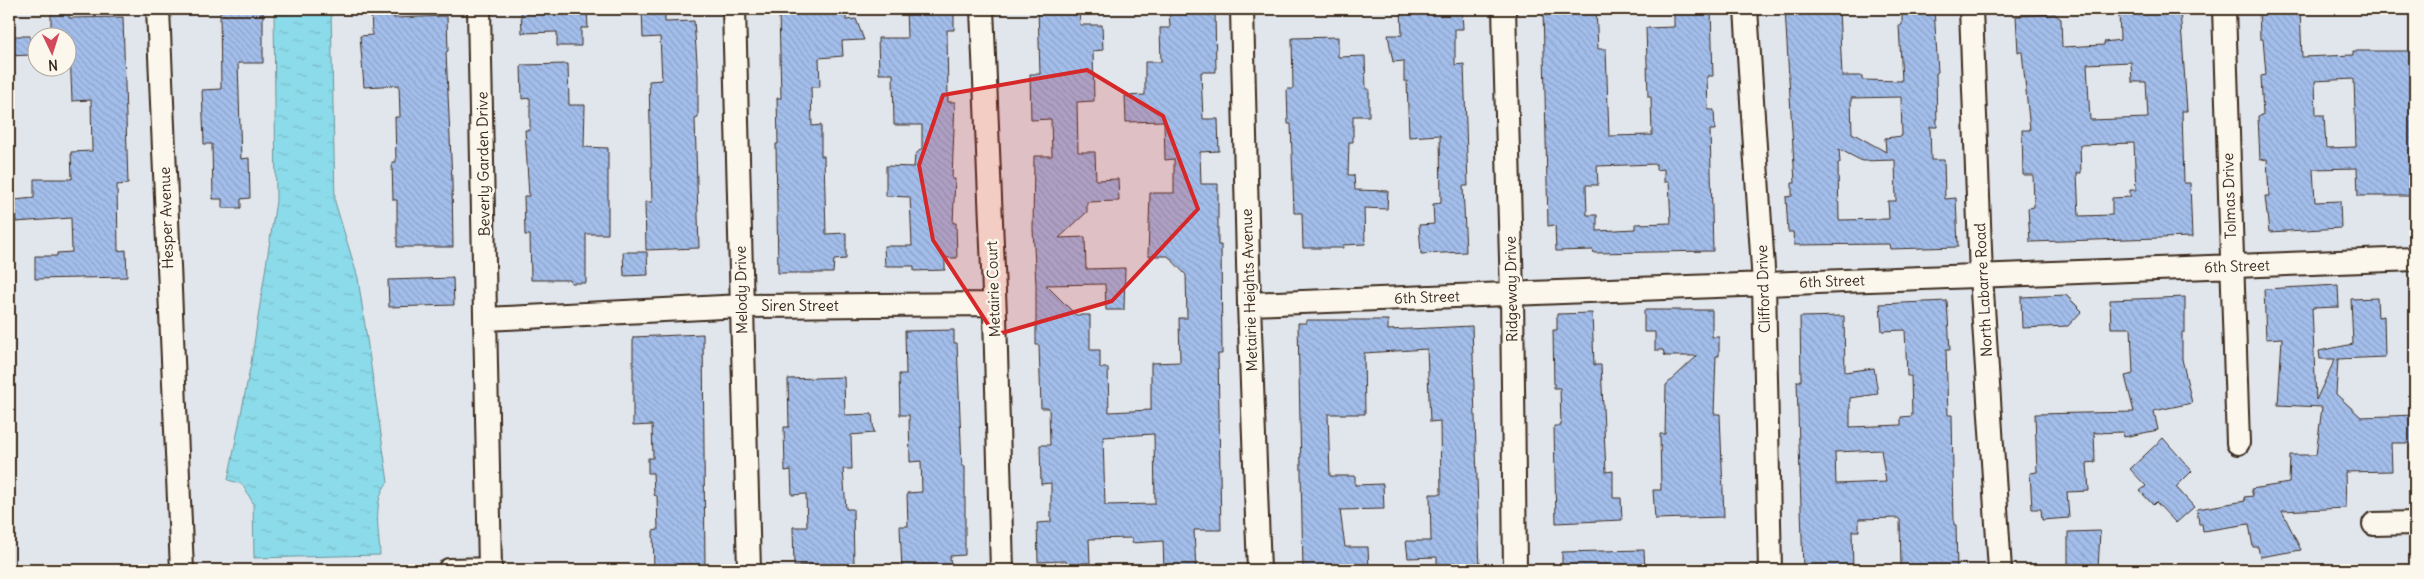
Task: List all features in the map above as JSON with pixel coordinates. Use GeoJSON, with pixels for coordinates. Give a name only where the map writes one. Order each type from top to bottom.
{"type":"FeatureCollection","features":[{"type":"Feature","properties":{"kind":"street","name":"Hesper Avenue"},"geometry":{"type":"LineString","coordinates":[[158,9],[182,570]]}},
{"type":"Feature","properties":{"kind":"street","name":"Beverly Garden Drive"},"geometry":{"type":"LineString","coordinates":[[448,570],[490,569],[479,9]]}},
{"type":"Feature","properties":{"kind":"street","name":"Melody Drive"},"geometry":{"type":"LineString","coordinates":[[734,9],[749,570]]}},
{"type":"Feature","properties":{"kind":"street","name":"Metairie Court"},"geometry":{"type":"LineString","coordinates":[[982,9],[1002,570]]}},
{"type":"Feature","properties":{"kind":"street","name":"Metairie Heights Avenue"},"geometry":{"type":"LineString","coordinates":[[1242,9],[1249,304],[1259,570]]}},
{"type":"Feature","properties":{"kind":"street","name":"Ridgeway Drive"},"geometry":{"type":"LineString","coordinates":[[1504,9],[1512,294],[1515,570]]}},
{"type":"Feature","properties":{"kind":"street","name":"Clifford Drive"},"geometry":{"type":"LineString","coordinates":[[1746,9],[1764,284],[1770,570]]}},
{"type":"Feature","properties":{"kind":"street","name":"North Labarre Road"},"geometry":{"type":"LineString","coordinates":[[1972,9],[1981,276],[2000,570]]}},
{"type":"Feature","properties":{"kind":"street","name":"Tolmas Drive"},"geometry":{"type":"LineString","coordinates":[[2224,9],[2238,443]]}},
{"type":"Feature","properties":{"kind":"street","name":"6th Street"},"geometry":{"type":"LineString","coordinates":[[1249,304],[2415,259]]}},
{"type":"Feature","properties":{"kind":"street","name":"Siren Street"},"geometry":{"type":"LineString","coordinates":[[486,319],[742,306],[994,304]]}},
{"type":"Feature","properties":{"kind":"street"},"geometry":{"type":"LineString","coordinates":[[2374,524],[2415,523]]}},
{"type":"Feature","properties":{"kind":"highlighted area"},"geometry":{"type":"Polygon","coordinates":[[[1087,70],[1163,116],[1198,209],[1112,301],[995,335],[933,240],[919,165],[943,95],[1087,70]]]}},
{"type":"Feature","properties":{"kind":"water"},"geometry":{"type":"Polygon","coordinates":[[[274,9],[331,9],[335,202],[358,278],[388,482],[383,489],[378,507],[380,555],[254,558],[253,503],[242,484],[228,480],[251,363],[276,201],[274,9]]]}},
{"type":"Feature","properties":{"kind":"building"},"geometry":{"type":"Polygon","coordinates":[[[51,9],[69,9],[69,18],[123,17],[128,184],[117,185],[118,251],[126,250],[127,277],[35,279],[35,256],[57,256],[57,253],[72,252],[71,218],[16,222],[14,200],[34,198],[34,179],[72,179],[71,152],[92,151],[91,100],[72,101],[71,78],[78,78],[78,28],[51,28],[51,9]]]}},
{"type":"Feature","properties":{"kind":"building"},"geometry":{"type":"Polygon","coordinates":[[[220,9],[263,9],[263,63],[238,63],[241,159],[249,158],[250,198],[241,199],[241,208],[222,208],[222,199],[213,199],[212,144],[204,144],[202,90],[221,89],[220,9]]]}},
{"type":"Feature","properties":{"kind":"building"},"geometry":{"type":"Polygon","coordinates":[[[371,9],[393,9],[394,18],[447,16],[448,51],[446,52],[453,247],[397,247],[397,200],[393,200],[392,162],[396,162],[395,117],[400,117],[399,85],[364,87],[360,36],[372,35],[371,9]]]}},
{"type":"Feature","properties":{"kind":"building"},"geometry":{"type":"Polygon","coordinates":[[[521,9],[587,9],[588,28],[581,28],[581,46],[557,46],[557,32],[522,33],[521,9]]]}},
{"type":"Feature","properties":{"kind":"building"},"geometry":{"type":"Polygon","coordinates":[[[642,9],[665,9],[665,22],[694,21],[698,75],[698,118],[695,119],[699,248],[646,250],[645,202],[652,202],[649,81],[662,80],[660,37],[643,38],[642,9]]]}},
{"type":"Feature","properties":{"kind":"building"},"geometry":{"type":"Polygon","coordinates":[[[799,9],[846,9],[846,20],[856,19],[864,40],[842,41],[843,56],[819,58],[820,87],[811,87],[812,126],[821,125],[821,156],[824,156],[826,234],[846,233],[846,259],[834,260],[833,273],[778,273],[776,144],[778,144],[777,98],[781,98],[779,12],[799,11],[799,9]]]}},
{"type":"Feature","properties":{"kind":"building"},"geometry":{"type":"Polygon","coordinates":[[[906,9],[954,9],[954,30],[947,30],[948,102],[955,102],[952,179],[955,179],[953,223],[956,223],[957,258],[945,258],[945,270],[914,271],[914,266],[885,266],[884,246],[912,246],[910,197],[886,196],[886,166],[914,167],[915,155],[922,148],[922,125],[894,125],[893,74],[879,74],[878,38],[907,38],[906,9]]]}},
{"type":"Feature","properties":{"kind":"building"},"geometry":{"type":"Polygon","coordinates":[[[1038,9],[1079,9],[1080,25],[1102,25],[1103,50],[1093,51],[1094,101],[1077,102],[1078,152],[1095,152],[1096,180],[1118,179],[1119,201],[1087,202],[1087,212],[1059,238],[1085,237],[1086,269],[1125,268],[1124,310],[1106,310],[1105,284],[1046,285],[1076,315],[1090,315],[1090,350],[1100,350],[1100,368],[1108,368],[1109,412],[1151,410],[1151,363],[1180,362],[1179,318],[1187,318],[1186,275],[1168,256],[1148,256],[1150,193],[1174,193],[1174,159],[1165,160],[1164,121],[1126,122],[1125,96],[1145,95],[1145,62],[1161,62],[1160,28],[1170,28],[1169,9],[1215,9],[1216,72],[1201,72],[1203,119],[1218,119],[1219,151],[1200,152],[1201,184],[1218,184],[1218,245],[1221,245],[1222,354],[1218,354],[1221,530],[1194,530],[1196,570],[1164,570],[1163,541],[1132,543],[1132,538],[1089,539],[1090,563],[1082,563],[1082,570],[1067,570],[1066,561],[1038,562],[1037,523],[1051,522],[1051,483],[1041,484],[1040,445],[1050,445],[1049,408],[1041,408],[1039,345],[1036,345],[1036,285],[1033,229],[1034,156],[1052,156],[1051,119],[1031,120],[1030,74],[1040,74],[1038,9]],[[1154,434],[1103,437],[1105,505],[1155,504],[1154,434]]]}},
{"type":"Feature","properties":{"kind":"building"},"geometry":{"type":"Polygon","coordinates":[[[1401,9],[1462,9],[1463,29],[1455,29],[1455,65],[1464,64],[1468,186],[1463,186],[1466,252],[1421,254],[1419,225],[1434,224],[1433,204],[1441,203],[1440,135],[1409,137],[1407,81],[1404,81],[1404,61],[1393,62],[1388,35],[1402,35],[1401,9]]]}},
{"type":"Feature","properties":{"kind":"building"},"geometry":{"type":"Polygon","coordinates":[[[1543,9],[1596,9],[1598,49],[1606,49],[1609,136],[1652,135],[1651,97],[1648,97],[1646,28],[1674,27],[1674,9],[1711,9],[1713,76],[1707,76],[1708,110],[1714,110],[1715,130],[1710,130],[1713,251],[1594,253],[1593,250],[1556,251],[1555,225],[1548,226],[1543,9]],[[1656,164],[1597,166],[1598,185],[1586,185],[1587,215],[1597,215],[1597,231],[1635,229],[1635,224],[1671,223],[1669,182],[1664,182],[1664,169],[1656,170],[1656,164]]]}},
{"type":"Feature","properties":{"kind":"building"},"geometry":{"type":"Polygon","coordinates":[[[1785,9],[1839,9],[1842,76],[1862,76],[1862,80],[1902,81],[1899,25],[1902,25],[1902,9],[1934,9],[1938,72],[1936,73],[1937,127],[1930,127],[1931,160],[1944,160],[1945,199],[1956,198],[1958,247],[1890,249],[1889,244],[1794,245],[1793,232],[1788,232],[1786,197],[1792,196],[1792,183],[1795,183],[1785,9]],[[1901,97],[1851,98],[1852,133],[1886,152],[1885,138],[1902,136],[1901,97]],[[1839,149],[1839,220],[1889,219],[1888,201],[1896,201],[1895,160],[1862,161],[1839,149]]]}},
{"type":"Feature","properties":{"kind":"building"},"geometry":{"type":"Polygon","coordinates":[[[2180,9],[2187,111],[2182,111],[2184,183],[2190,183],[2192,237],[2030,242],[2028,208],[2034,207],[2033,175],[2023,175],[2022,130],[2030,130],[2022,52],[2018,52],[2016,16],[2055,14],[2061,19],[2062,47],[2104,45],[2104,42],[2120,40],[2119,10],[2142,14],[2180,9]],[[2131,62],[2087,64],[2090,120],[2148,118],[2146,82],[2132,82],[2131,62]],[[2134,143],[2080,145],[2081,173],[2077,173],[2079,216],[2112,215],[2112,198],[2130,197],[2130,190],[2136,190],[2134,143]]]}},
{"type":"Feature","properties":{"kind":"building"},"geometry":{"type":"Polygon","coordinates":[[[2259,9],[2300,9],[2302,57],[2353,55],[2353,51],[2415,51],[2415,196],[2358,196],[2357,168],[2313,169],[2315,202],[2340,201],[2341,228],[2269,232],[2265,196],[2269,196],[2267,159],[2260,160],[2258,116],[2263,115],[2261,76],[2266,75],[2263,39],[2260,39],[2259,9]],[[2354,79],[2315,81],[2316,115],[2324,115],[2326,148],[2356,147],[2354,79]]]}},
{"type":"Feature","properties":{"kind":"building"},"geometry":{"type":"Polygon","coordinates":[[[9,36],[28,36],[28,55],[9,56],[9,36]]]}},
{"type":"Feature","properties":{"kind":"building"},"geometry":{"type":"Polygon","coordinates":[[[1338,37],[1338,57],[1365,56],[1366,89],[1369,89],[1369,116],[1353,116],[1353,142],[1349,142],[1348,175],[1354,175],[1355,190],[1388,191],[1387,209],[1364,208],[1365,244],[1343,245],[1343,248],[1303,248],[1302,213],[1294,213],[1291,124],[1288,124],[1287,89],[1293,89],[1292,38],[1338,37]]]}},
{"type":"Feature","properties":{"kind":"building"},"geometry":{"type":"Polygon","coordinates":[[[568,64],[569,105],[585,105],[584,147],[608,148],[608,234],[586,234],[586,283],[571,283],[570,280],[531,280],[530,235],[525,235],[524,196],[529,196],[525,130],[530,130],[530,98],[522,99],[521,65],[568,64]]]}},
{"type":"Feature","properties":{"kind":"building"},"geometry":{"type":"Polygon","coordinates":[[[623,252],[647,252],[648,275],[624,276],[623,252]]]}},
{"type":"Feature","properties":{"kind":"building"},"geometry":{"type":"Polygon","coordinates":[[[453,278],[454,305],[389,307],[388,280],[453,278]]]}},
{"type":"Feature","properties":{"kind":"building"},"geometry":{"type":"Polygon","coordinates":[[[2338,285],[2339,307],[2312,308],[2316,400],[2335,359],[2320,359],[2319,351],[2353,344],[2351,299],[2377,298],[2378,317],[2384,316],[2385,357],[2338,359],[2336,394],[2361,417],[2415,415],[2415,443],[2391,443],[2392,471],[2345,472],[2346,508],[2282,511],[2301,550],[2260,557],[2258,547],[2253,547],[2249,524],[2203,531],[2202,524],[2199,524],[2197,509],[2245,501],[2244,497],[2253,496],[2251,489],[2289,483],[2290,455],[2316,455],[2322,407],[2278,405],[2282,338],[2266,339],[2264,289],[2338,285]]]}},
{"type":"Feature","properties":{"kind":"building"},"geometry":{"type":"Polygon","coordinates":[[[2066,295],[2082,311],[2068,326],[2022,328],[2021,297],[2066,295]]]}},
{"type":"Feature","properties":{"kind":"building"},"geometry":{"type":"Polygon","coordinates":[[[2185,297],[2185,332],[2182,332],[2182,359],[2192,403],[2154,411],[2158,430],[2124,437],[2123,432],[2096,433],[2094,431],[2095,462],[2087,463],[2089,491],[2067,492],[2069,518],[2042,520],[2041,509],[2032,509],[2030,473],[2037,472],[2035,414],[2134,412],[2125,376],[2133,374],[2131,328],[2111,328],[2110,300],[2185,297]]]}},
{"type":"Feature","properties":{"kind":"building"},"geometry":{"type":"Polygon","coordinates":[[[1947,301],[1950,350],[1946,350],[1948,415],[1952,415],[1954,525],[1956,525],[1957,570],[1901,570],[1900,520],[1898,518],[1859,519],[1859,531],[1852,531],[1853,570],[1803,570],[1797,381],[1801,381],[1800,317],[1844,316],[1845,372],[1874,368],[1878,394],[1850,398],[1850,427],[1901,425],[1901,417],[1912,416],[1911,376],[1907,376],[1905,330],[1882,331],[1880,304],[1947,301]],[[1881,450],[1835,452],[1836,484],[1886,482],[1881,450]]]}},
{"type":"Feature","properties":{"kind":"building"},"geometry":{"type":"Polygon","coordinates":[[[1644,310],[1712,310],[1712,337],[1719,337],[1719,356],[1716,356],[1714,414],[1720,414],[1724,517],[1655,519],[1653,490],[1661,490],[1660,434],[1665,434],[1666,385],[1697,356],[1665,356],[1663,350],[1655,350],[1655,332],[1644,332],[1644,310]]]}},
{"type":"Feature","properties":{"kind":"building"},"geometry":{"type":"Polygon","coordinates":[[[1592,313],[1594,365],[1601,365],[1606,472],[1613,471],[1613,498],[1621,498],[1622,520],[1556,523],[1554,426],[1561,426],[1560,388],[1554,388],[1553,330],[1557,330],[1557,314],[1592,313]]]}},
{"type":"Feature","properties":{"kind":"building"},"geometry":{"type":"Polygon","coordinates":[[[1306,320],[1388,320],[1388,330],[1472,326],[1480,570],[1437,570],[1437,557],[1408,558],[1406,541],[1431,541],[1430,494],[1441,494],[1440,421],[1430,422],[1427,349],[1364,353],[1365,414],[1328,414],[1330,476],[1355,476],[1355,485],[1383,484],[1384,509],[1340,510],[1345,547],[1368,547],[1369,570],[1303,570],[1298,323],[1306,323],[1306,320]]]}},
{"type":"Feature","properties":{"kind":"building"},"geometry":{"type":"Polygon","coordinates":[[[954,330],[954,343],[957,343],[962,466],[965,466],[965,555],[950,556],[951,570],[902,570],[900,526],[908,526],[907,493],[922,492],[921,461],[910,462],[909,415],[900,415],[899,374],[906,374],[905,331],[954,330]]]}},
{"type":"Feature","properties":{"kind":"building"},"geometry":{"type":"Polygon","coordinates":[[[703,334],[705,567],[654,569],[653,531],[658,530],[657,496],[654,495],[653,473],[648,473],[648,458],[653,458],[652,425],[633,426],[633,337],[703,334]]]}},
{"type":"Feature","properties":{"kind":"building"},"geometry":{"type":"Polygon","coordinates":[[[844,377],[845,415],[872,414],[874,433],[851,435],[852,469],[843,469],[846,509],[853,509],[854,565],[794,566],[793,527],[807,527],[806,494],[792,495],[791,470],[785,471],[784,427],[789,427],[788,379],[844,377]]]}},
{"type":"Feature","properties":{"kind":"building"},"geometry":{"type":"Polygon","coordinates":[[[2163,438],[2192,471],[2176,487],[2194,507],[2176,523],[2156,502],[2153,505],[2140,491],[2146,486],[2130,469],[2163,438]]]}},
{"type":"Feature","properties":{"kind":"building"},"geometry":{"type":"Polygon","coordinates":[[[2100,531],[2098,570],[2068,570],[2068,532],[2100,531]]]}},
{"type":"Feature","properties":{"kind":"building"},"geometry":{"type":"Polygon","coordinates":[[[1644,550],[1645,570],[1562,570],[1562,552],[1644,550]]]}}]}
